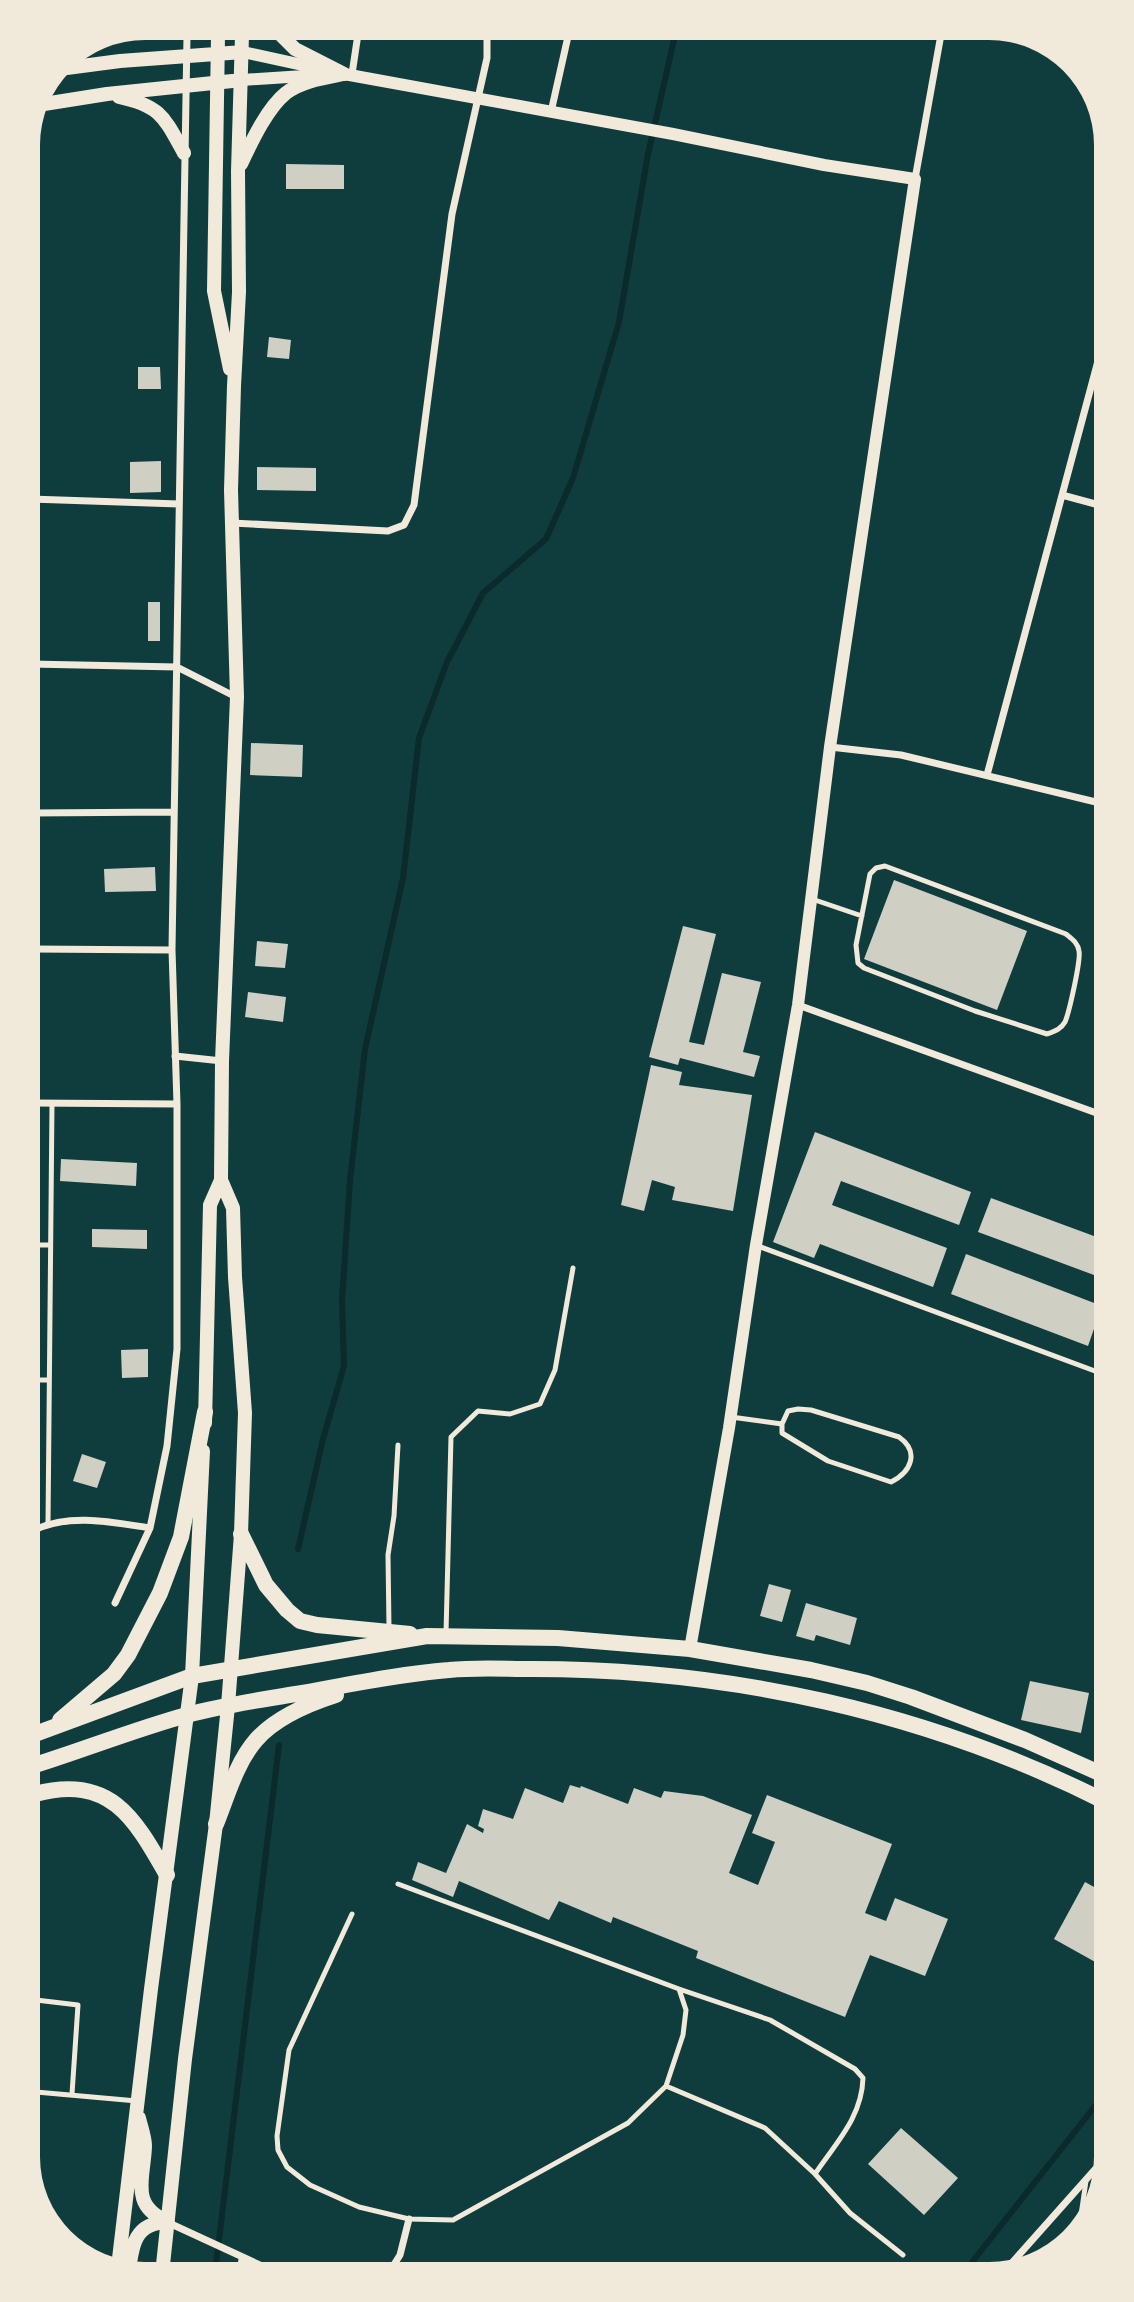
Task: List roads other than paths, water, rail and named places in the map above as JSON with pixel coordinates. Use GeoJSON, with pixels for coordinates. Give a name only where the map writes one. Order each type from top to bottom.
{"type":"FeatureCollection","features":[{"type":"Feature","properties":{"kind":"main road"},"geometry":{"type":"LineString","coordinates":[[218,40],[214,291],[234,386]]}},
{"type":"Feature","properties":{"kind":"main road"},"geometry":{"type":"LineString","coordinates":[[119,2258],[136,2105],[192,1676],[205,1412],[210,1205],[221,1180],[222,1061],[237,697],[232,523],[242,40]]}},
{"type":"Feature","properties":{"kind":"main road"},"geometry":{"type":"LineString","coordinates":[[286,40],[295,49],[348,74]]}},
{"type":"Feature","properties":{"kind":"main road"},"geometry":{"type":"LineString","coordinates":[[76,67],[217,52],[243,52]]}},
{"type":"Feature","properties":{"kind":"main road"},"geometry":{"type":"LineString","coordinates":[[238,171],[259,128],[285,94],[312,80],[348,74]]}},
{"type":"Feature","properties":{"kind":"main road"},"geometry":{"type":"LineString","coordinates":[[49,103],[107,94],[242,80]]}},
{"type":"Feature","properties":{"kind":"main road"},"geometry":{"type":"LineString","coordinates":[[107,94],[143,102],[163,115],[184,153]]}},
{"type":"Feature","properties":{"kind":"main road"},"geometry":{"type":"LineString","coordinates":[[163,2262],[185,2059],[216,1824],[241,1534],[245,1413],[233,1208],[221,1180]]}},
{"type":"Feature","properties":{"kind":"main road"},"geometry":{"type":"LineString","coordinates":[[42,1731],[114,1674],[149,1617],[181,1537],[205,1412]]}},
{"type":"Feature","properties":{"kind":"main road"},"geometry":{"type":"LineString","coordinates":[[241,1534],[266,1585],[287,1610],[300,1620],[317,1625],[426,1636],[558,1638],[690,1649],[810,1670],[867,1683],[911,1697],[1025,1740],[1094,1771]]}},
{"type":"Feature","properties":{"kind":"main road"},"geometry":{"type":"LineString","coordinates":[[42,1731],[192,1676],[426,1636]]}},
{"type":"Feature","properties":{"kind":"main road"},"geometry":{"type":"LineString","coordinates":[[40,1763],[188,1715],[387,1677],[452,1670],[578,1669],[688,1678],[831,1701],[924,1727],[1009,1759],[1094,1797]]}},
{"type":"Feature","properties":{"kind":"main road"},"geometry":{"type":"LineString","coordinates":[[216,1824],[239,1766],[255,1741],[305,1706],[387,1677]]}},
{"type":"Feature","properties":{"kind":"main road"},"geometry":{"type":"LineString","coordinates":[[40,1793],[54,1789],[92,1791],[118,1804],[140,1830],[167,1875]]}},
{"type":"Feature","properties":{"kind":"main road"},"geometry":{"type":"LineString","coordinates":[[136,2105],[145,2142],[142,2196],[152,2213],[168,2222]]}},
{"type":"Feature","properties":{"kind":"main road"},"geometry":{"type":"LineString","coordinates":[[130,2261],[132,2247],[138,2236],[152,2224],[168,2222]]}},
{"type":"Feature","properties":{"kind":"street"},"geometry":{"type":"LineString","coordinates":[[115,1603],[149,1528],[167,1446],[177,1349],[177,1104],[172,950],[187,40]]}},
{"type":"Feature","properties":{"kind":"street"},"geometry":{"type":"LineString","coordinates":[[348,74],[356,40]]}},
{"type":"Feature","properties":{"kind":"street"},"geometry":{"type":"LineString","coordinates":[[232,523],[388,531],[404,525],[414,505],[453,214],[479,100],[487,58],[486,40]]}},
{"type":"Feature","properties":{"kind":"street"},"geometry":{"type":"LineString","coordinates":[[551,113],[567,40]]}},
{"type":"Feature","properties":{"kind":"street"},"geometry":{"type":"LineString","coordinates":[[690,1649],[798,1005],[830,747],[915,179],[940,40]]}},
{"type":"Feature","properties":{"kind":"street"},"geometry":{"type":"LineString","coordinates":[[243,52],[479,100],[673,134],[824,165],[915,179]]}},
{"type":"Feature","properties":{"kind":"street"},"geometry":{"type":"LineString","coordinates":[[242,80],[348,74]]}},
{"type":"Feature","properties":{"kind":"street"},"geometry":{"type":"LineString","coordinates":[[987,775],[1094,376]]}},
{"type":"Feature","properties":{"kind":"street"},"geometry":{"type":"LineString","coordinates":[[1062,495],[1094,504]]}},
{"type":"Feature","properties":{"kind":"street"},"geometry":{"type":"LineString","coordinates":[[40,499],[179,504]]}},
{"type":"Feature","properties":{"kind":"street"},"geometry":{"type":"LineString","coordinates":[[40,664],[177,667],[237,697]]}},
{"type":"Feature","properties":{"kind":"street"},"geometry":{"type":"LineString","coordinates":[[830,747],[901,755],[1094,802]]}},
{"type":"Feature","properties":{"kind":"street"},"geometry":{"type":"LineString","coordinates":[[40,813],[174,812]]}},
{"type":"Feature","properties":{"kind":"street"},"geometry":{"type":"LineString","coordinates":[[40,950],[172,950]]}},
{"type":"Feature","properties":{"kind":"street"},"geometry":{"type":"LineString","coordinates":[[798,1005],[1094,1112]]}},
{"type":"Feature","properties":{"kind":"street"},"geometry":{"type":"LineString","coordinates":[[175,1056],[222,1061]]}},
{"type":"Feature","properties":{"kind":"street"},"geometry":{"type":"LineString","coordinates":[[40,1102],[177,1104]]}},
{"type":"Feature","properties":{"kind":"street"},"geometry":{"type":"LineString","coordinates":[[40,1527],[48,1524],[92,1519],[149,1528]]}},
{"type":"Feature","properties":{"kind":"street"},"geometry":{"type":"LineString","coordinates":[[1016,2258],[1092,2173]]}},
{"type":"Feature","properties":{"kind":"street"},"geometry":{"type":"LineString","coordinates":[[396,2262],[409,2219]]}},
{"type":"Feature","properties":{"kind":"street"},"geometry":{"type":"LineString","coordinates":[[168,2222],[250,2262]]}},
{"type":"Feature","properties":{"kind":"lane"},"geometry":{"type":"LineString","coordinates":[[885,866],[1066,934],[1077,944],[1080,951],[1065,1021],[1057,1030],[1047,1034],[975,1011],[864,968],[858,963],[856,956],[862,916],[870,874],[876,868],[885,866]]}},
{"type":"Feature","properties":{"kind":"lane"},"geometry":{"type":"LineString","coordinates":[[811,899],[862,916]]}},
{"type":"Feature","properties":{"kind":"lane"},"geometry":{"type":"LineString","coordinates":[[48,1524],[52,1102]]}},
{"type":"Feature","properties":{"kind":"lane"},"geometry":{"type":"LineString","coordinates":[[40,1245],[50,1245]]}},
{"type":"Feature","properties":{"kind":"lane"},"geometry":{"type":"LineString","coordinates":[[756,1245],[1094,1371]]}},
{"type":"Feature","properties":{"kind":"lane"},"geometry":{"type":"LineString","coordinates":[[446,1637],[452,1437],[478,1411],[510,1414],[540,1405],[555,1370],[573,1268]]}},
{"type":"Feature","properties":{"kind":"lane"},"geometry":{"type":"LineString","coordinates":[[40,1380],[48,1380]]}},
{"type":"Feature","properties":{"kind":"lane"},"geometry":{"type":"LineString","coordinates":[[811,1410],[899,1437],[909,1444],[912,1455],[908,1467],[891,1482],[828,1461],[782,1433],[782,1424],[788,1411],[811,1410]]}},
{"type":"Feature","properties":{"kind":"lane"},"geometry":{"type":"LineString","coordinates":[[731,1417],[782,1424]]}},
{"type":"Feature","properties":{"kind":"lane"},"geometry":{"type":"LineString","coordinates":[[388,1631],[388,1555],[394,1516],[398,1445]]}},
{"type":"Feature","properties":{"kind":"lane"},"geometry":{"type":"LineString","coordinates":[[398,1884],[679,1989],[770,2020],[855,2069],[863,2078],[862,2095],[853,2120],[815,2174]]}},
{"type":"Feature","properties":{"kind":"lane"},"geometry":{"type":"LineString","coordinates":[[352,1914],[289,2050],[277,2136],[278,2150],[287,2167],[310,2185],[359,2207],[409,2219],[453,2220],[628,2123],[666,2086],[684,2035],[686,2010],[679,1989]]}},
{"type":"Feature","properties":{"kind":"lane"},"geometry":{"type":"LineString","coordinates":[[40,2000],[78,2005],[72,2094]]}},
{"type":"Feature","properties":{"kind":"lane"},"geometry":{"type":"LineString","coordinates":[[666,2086],[765,2128],[815,2174],[850,2213],[904,2255]]}},
{"type":"Feature","properties":{"kind":"lane"},"geometry":{"type":"LineString","coordinates":[[40,2092],[72,2094],[136,2105]]}},
{"type":"Feature","properties":{"kind":"lane"},"geometry":{"type":"LineString","coordinates":[[1083,2204],[1086,2180]]}},
{"type":"Feature","properties":{"kind":"waterway"},"geometry":{"type":"LineString","coordinates":[[298,1549],[323,1439],[344,1366],[342,1300],[350,1180],[365,1049],[403,878],[419,738],[447,662],[483,593],[546,539],[573,478],[619,322],[648,154],[674,40]]}},
{"type":"Feature","properties":{"kind":"waterway"},"geometry":{"type":"LineString","coordinates":[[216,2262],[279,1745]]}},
{"type":"Feature","properties":{"kind":"waterway"},"geometry":{"type":"LineString","coordinates":[[972,2262],[1094,2107]]}}]}
